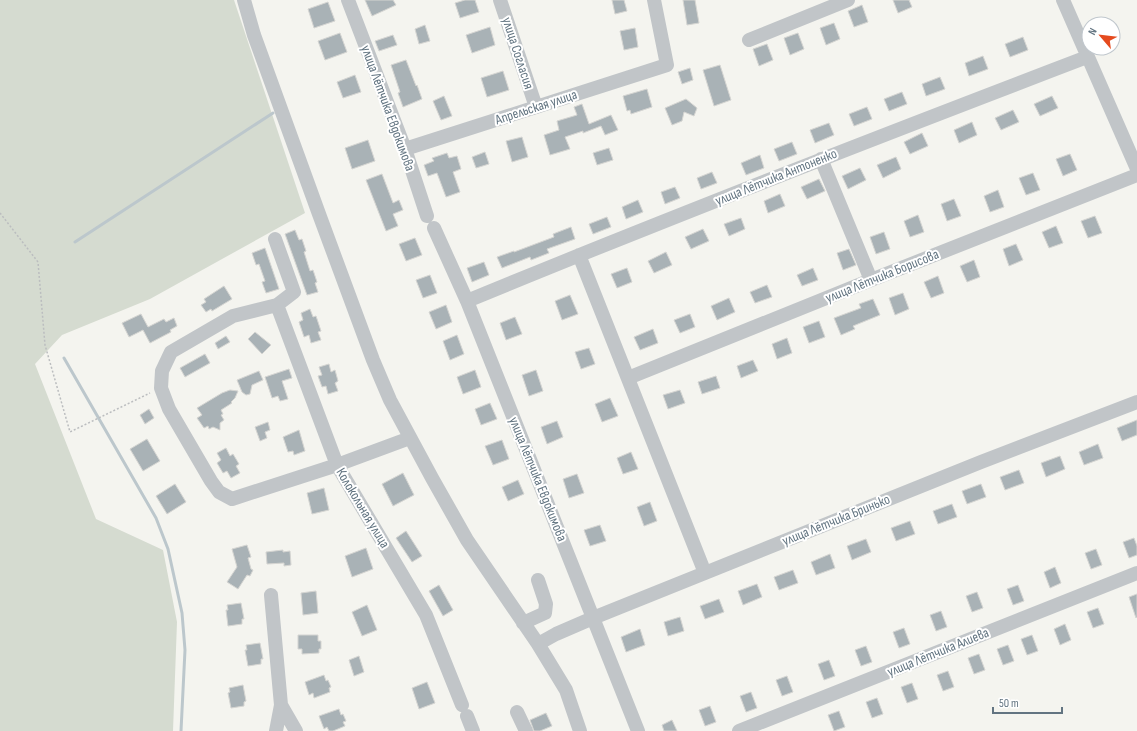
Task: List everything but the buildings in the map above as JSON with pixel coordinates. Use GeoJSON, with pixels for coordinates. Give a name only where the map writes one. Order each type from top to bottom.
{"type":"FeatureCollection","features":[{"type":"Feature","properties":{"kind":"street"},"geometry":{"type":"LineString","coordinates":[[244,0],[254,35],[368,346],[390,400],[467,540],[538,644],[566,690],[580,731]]}},
{"type":"Feature","properties":{"kind":"street","name":"улица Лётчика Евдокимова"},"geometry":{"type":"LineString","coordinates":[[348,0],[404,149],[427,216]]}},
{"type":"Feature","properties":{"kind":"street","name":"улица Согласия"},"geometry":{"type":"LineString","coordinates":[[500,0],[536,107]]}},
{"type":"Feature","properties":{"kind":"street","name":"Апрельская улица"},"geometry":{"type":"LineString","coordinates":[[404,149],[667,65],[654,0]]}},
{"type":"Feature","properties":{"kind":"street"},"geometry":{"type":"LineString","coordinates":[[749,40],[848,0]]}},
{"type":"Feature","properties":{"kind":"street"},"geometry":{"type":"LineString","coordinates":[[1063,0],[1137,169]]}},
{"type":"Feature","properties":{"kind":"street","name":"улица Лётчика Антоненко"},"geometry":{"type":"LineString","coordinates":[[467,301],[821,159],[1087,57]]}},
{"type":"Feature","properties":{"kind":"street"},"geometry":{"type":"LineString","coordinates":[[821,159],[871,280]]}},
{"type":"Feature","properties":{"kind":"street","name":"улица Лётчика Борисова"},"geometry":{"type":"LineString","coordinates":[[628,378],[871,280],[1137,176]]}},
{"type":"Feature","properties":{"kind":"street","name":"улица Лётчика Евдокимова"},"geometry":{"type":"LineString","coordinates":[[434,228],[467,301],[638,731]]}},
{"type":"Feature","properties":{"kind":"street"},"geometry":{"type":"LineString","coordinates":[[275,239],[294,292],[277,305],[233,316],[170,352],[162,371],[161,388],[169,410],[211,481],[219,492],[232,499],[337,465],[410,438]]}},
{"type":"Feature","properties":{"kind":"street"},"geometry":{"type":"LineString","coordinates":[[579,255],[705,573]]}},
{"type":"Feature","properties":{"kind":"street","name":"Колокольная улица"},"geometry":{"type":"LineString","coordinates":[[277,305],[337,465],[426,615],[473,731]]}},
{"type":"Feature","properties":{"kind":"street","name":"улица Лётчика Бринько"},"geometry":{"type":"LineString","coordinates":[[538,644],[556,634],[593,618],[981,462],[1137,402]]}},
{"type":"Feature","properties":{"kind":"street","name":"улица Лётчика Алиева"},"geometry":{"type":"LineString","coordinates":[[738,731],[1137,573]]}},
{"type":"Feature","properties":{"kind":"street"},"geometry":{"type":"LineString","coordinates":[[523,623],[544,614],[546,604],[538,580]]}},
{"type":"Feature","properties":{"kind":"street"},"geometry":{"type":"LineString","coordinates":[[271,595],[282,705],[276,731]]}},
{"type":"Feature","properties":{"kind":"street"},"geometry":{"type":"LineString","coordinates":[[282,705],[296,731]]}},
{"type":"Feature","properties":{"kind":"street"},"geometry":{"type":"LineString","coordinates":[[517,712],[526,731]]}},
{"type":"Feature","properties":{"kind":"path"},"geometry":{"type":"LineString","coordinates":[[0,213],[38,262],[45,345],[70,432],[161,388]]}},
{"type":"Feature","properties":{"kind":"shaded area"},"geometry":{"type":"Polygon","coordinates":[[[0,0],[234,0],[305,213],[150,299],[62,335],[35,364],[96,519],[163,550],[177,622],[173,731],[0,731],[0,0]]]}},
{"type":"Feature","properties":{"kind":"waterway"},"geometry":{"type":"LineString","coordinates":[[75,242],[273,113]]}},
{"type":"Feature","properties":{"kind":"waterway"},"geometry":{"type":"LineString","coordinates":[[64,358],[156,518],[168,549],[182,613],[185,650],[181,731]]}}]}
